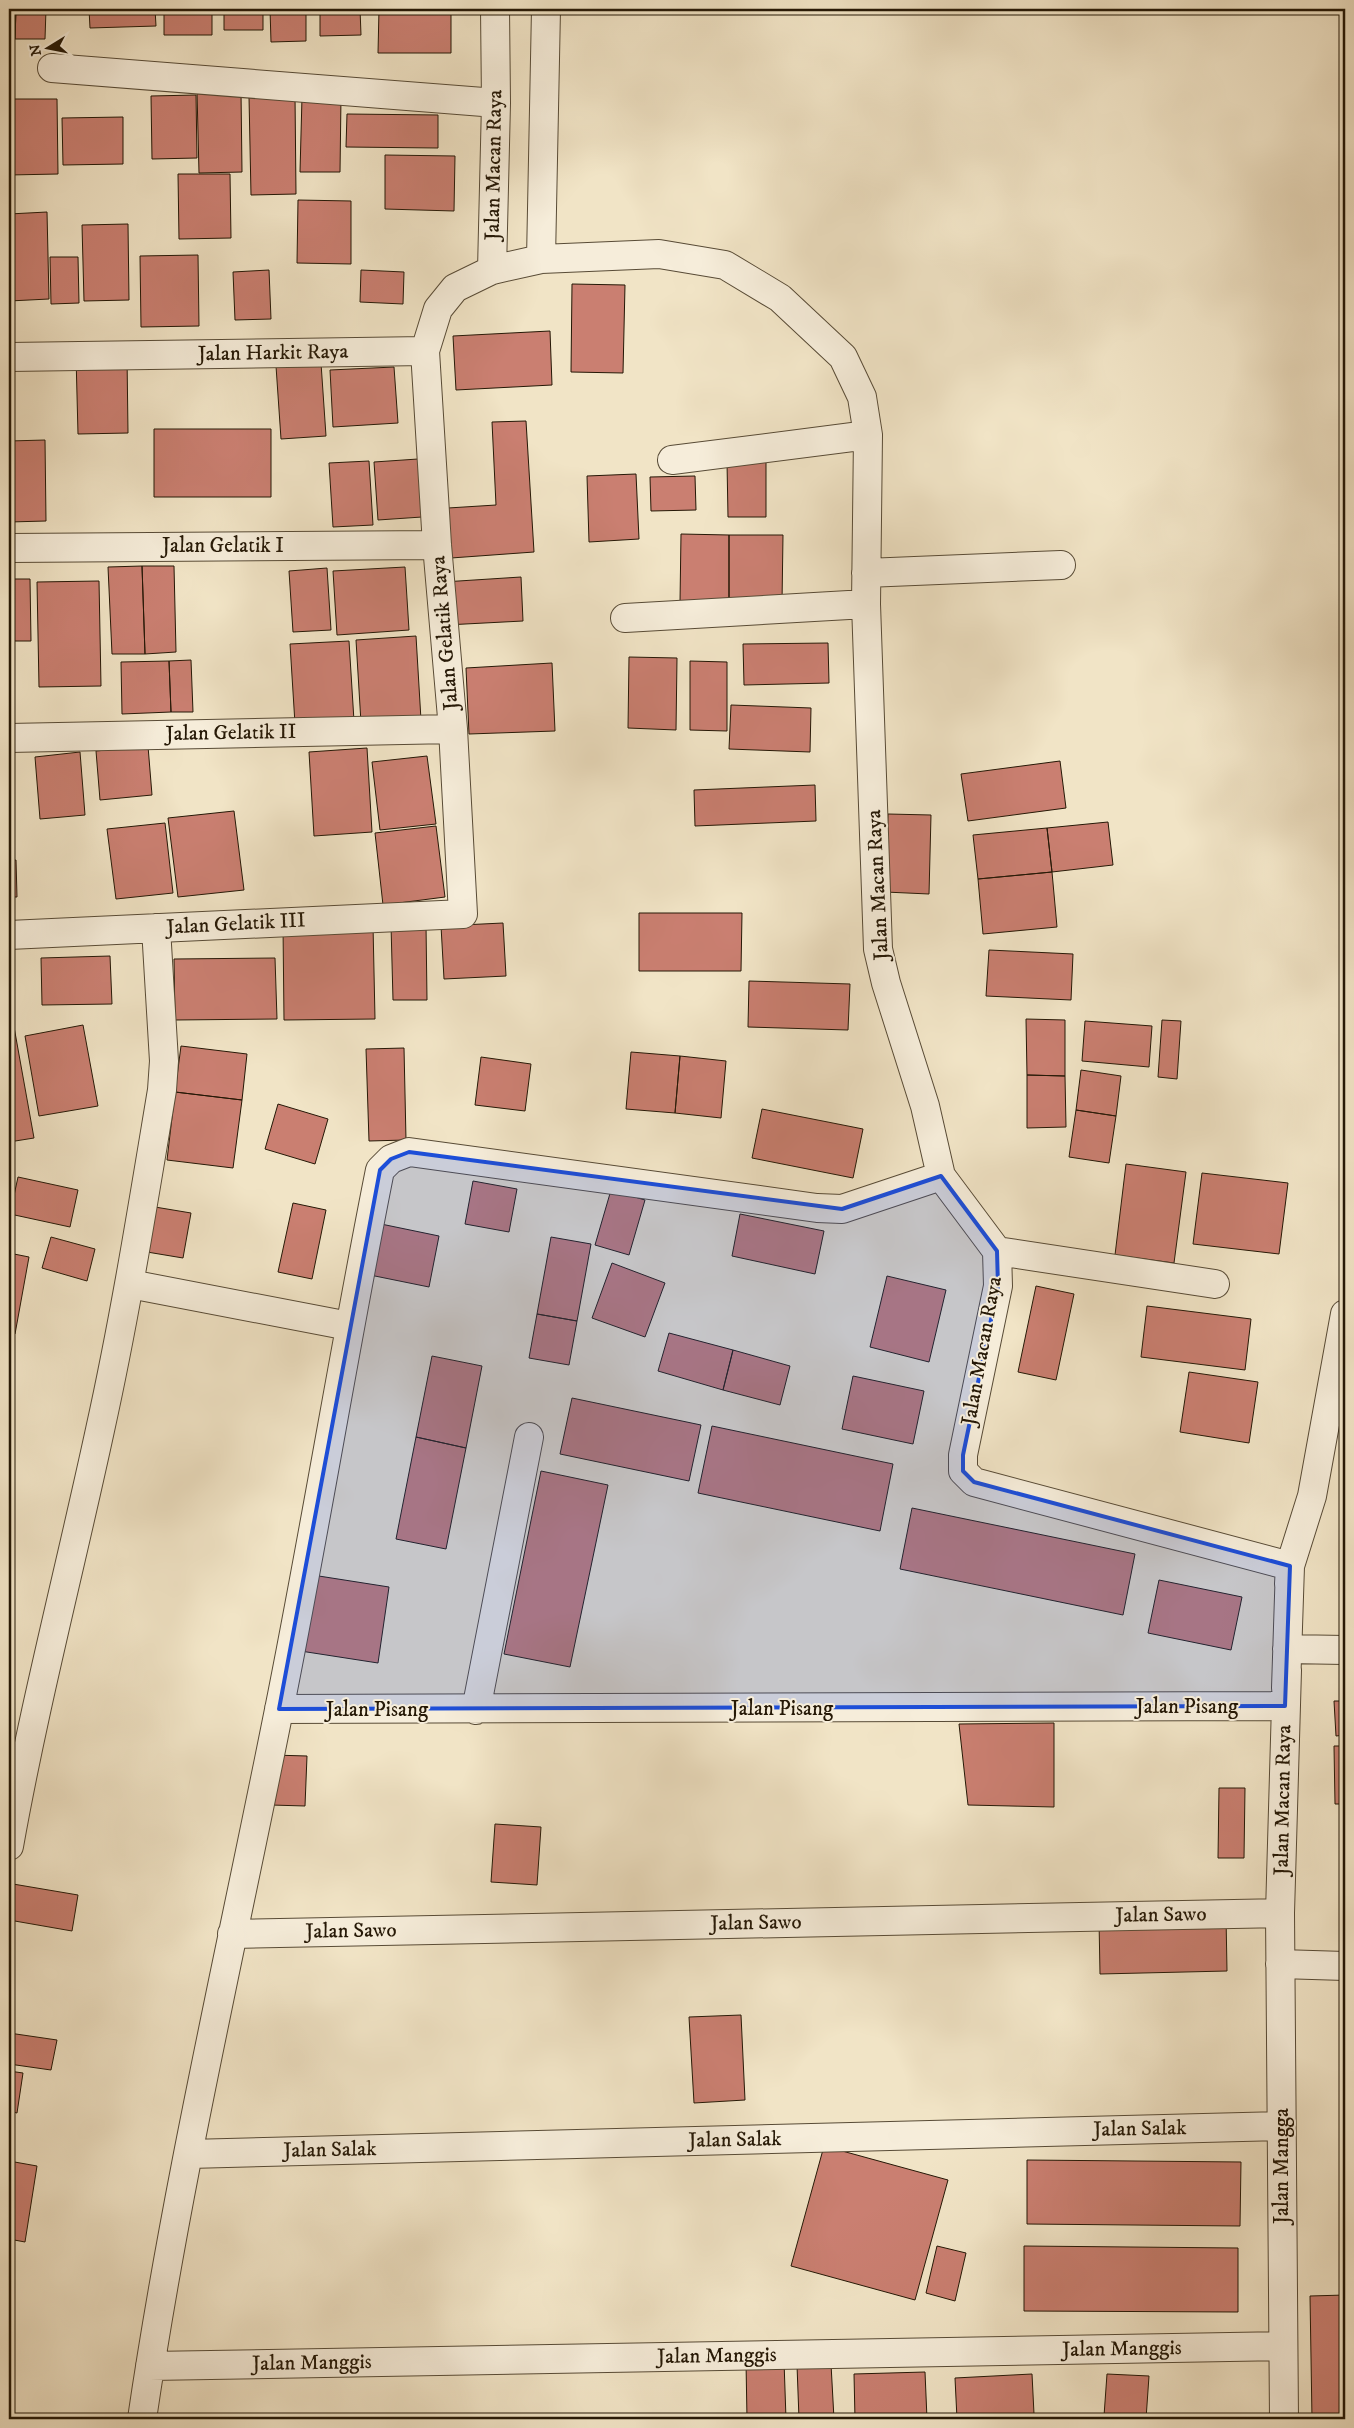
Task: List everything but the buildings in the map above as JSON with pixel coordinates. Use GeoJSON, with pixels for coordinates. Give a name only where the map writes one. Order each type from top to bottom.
{"type":"FeatureCollection","features":[{"type":"Feature","properties":{"kind":"street","name":"Jalan Macan Raya"},"geometry":{"type":"LineString","coordinates":[[494,9],[496,103],[492,270],[541,259],[659,254],[724,265],[780,298],[843,358],[862,397],[868,435],[866,604],[878,949],[886,983],[925,1106],[941,1176],[997,1251],[998,1286],[963,1455],[963,1471],[974,1482],[1290,1566]]}},
{"type":"Feature","properties":{"kind":"street"},"geometry":{"type":"LineString","coordinates":[[541,259],[546,9]]}},
{"type":"Feature","properties":{"kind":"street"},"geometry":{"type":"LineString","coordinates":[[52,68],[496,103]]}},
{"type":"Feature","properties":{"kind":"street"},"geometry":{"type":"LineString","coordinates":[[425,351],[438,309],[455,288],[492,270]]}},
{"type":"Feature","properties":{"kind":"street","name":"Jalan Harkit Raya"},"geometry":{"type":"LineString","coordinates":[[9,357],[425,351]]}},
{"type":"Feature","properties":{"kind":"street","name":"Jalan Gelatik Raya"},"geometry":{"type":"LineString","coordinates":[[425,351],[437,545],[453,729],[463,914]]}},
{"type":"Feature","properties":{"kind":"street"},"geometry":{"type":"LineString","coordinates":[[672,460],[868,435]]}},
{"type":"Feature","properties":{"kind":"street","name":"Jalan Gelatik I"},"geometry":{"type":"LineString","coordinates":[[9,548],[437,545]]}},
{"type":"Feature","properties":{"kind":"street"},"geometry":{"type":"LineString","coordinates":[[866,573],[1060,565]]}},
{"type":"Feature","properties":{"kind":"street"},"geometry":{"type":"LineString","coordinates":[[625,618],[866,604]]}},
{"type":"Feature","properties":{"kind":"street","name":"Jalan Gelatik II"},"geometry":{"type":"LineString","coordinates":[[9,738],[453,729]]}},
{"type":"Feature","properties":{"kind":"street","name":"Jalan Gelatik III"},"geometry":{"type":"LineString","coordinates":[[9,935],[463,914]]}},
{"type":"Feature","properties":{"kind":"street"},"geometry":{"type":"LineString","coordinates":[[9,1846],[11,1817],[38,1692],[100,1431],[130,1284],[162,1090],[164,1061],[156,928]]}},
{"type":"Feature","properties":{"kind":"street"},"geometry":{"type":"LineString","coordinates":[[142,2419],[189,2154],[279,1709],[349,1326],[380,1170],[391,1159],[409,1152],[807,1207],[842,1209],[941,1176]]}},
{"type":"Feature","properties":{"kind":"street"},"geometry":{"type":"LineString","coordinates":[[997,1251],[1215,1284]]}},
{"type":"Feature","properties":{"kind":"street"},"geometry":{"type":"LineString","coordinates":[[130,1284],[349,1326]]}},
{"type":"Feature","properties":{"kind":"street"},"geometry":{"type":"LineString","coordinates":[[1290,1566],[1312,1496],[1345,1314]]}},
{"type":"Feature","properties":{"kind":"street"},"geometry":{"type":"LineString","coordinates":[[476,1710],[529,1436]]}},
{"type":"Feature","properties":{"kind":"street","name":"Jalan Macan Raya"},"geometry":{"type":"LineString","coordinates":[[1286,1697],[1290,1566]]}},
{"type":"Feature","properties":{"kind":"street","name":"Jalan Macan Raya"},"geometry":{"type":"LineString","coordinates":[[1280,1913],[1290,1566]]}},
{"type":"Feature","properties":{"kind":"street"},"geometry":{"type":"LineString","coordinates":[[1287,1648],[1345,1650]]}},
{"type":"Feature","properties":{"kind":"street","name":"Jalan Pisang"},"geometry":{"type":"LineString","coordinates":[[279,1709],[476,1710],[1286,1697]]}},
{"type":"Feature","properties":{"kind":"street","name":"Jalan Sawo"},"geometry":{"type":"LineString","coordinates":[[232,1934],[1280,1913]]}},
{"type":"Feature","properties":{"kind":"street","name":"Jalan Mangga"},"geometry":{"type":"LineString","coordinates":[[1280,1913],[1284,2419]]}},
{"type":"Feature","properties":{"kind":"street"},"geometry":{"type":"LineString","coordinates":[[1280,1964],[1345,1966]]}},
{"type":"Feature","properties":{"kind":"street","name":"Jalan Salak"},"geometry":{"type":"LineString","coordinates":[[189,2154],[1281,2126]]}},
{"type":"Feature","properties":{"kind":"street","name":"Jalan Manggis"},"geometry":{"type":"LineString","coordinates":[[150,2366],[1283,2346]]}},
{"type":"Feature","properties":{"kind":"highlighted area"},"geometry":{"type":"Polygon","coordinates":[[[409,1152],[842,1209],[941,1176],[997,1251],[998,1286],[963,1455],[963,1471],[974,1482],[1290,1566],[1285,1706],[279,1709],[380,1170],[391,1159],[409,1152]]]}}]}
